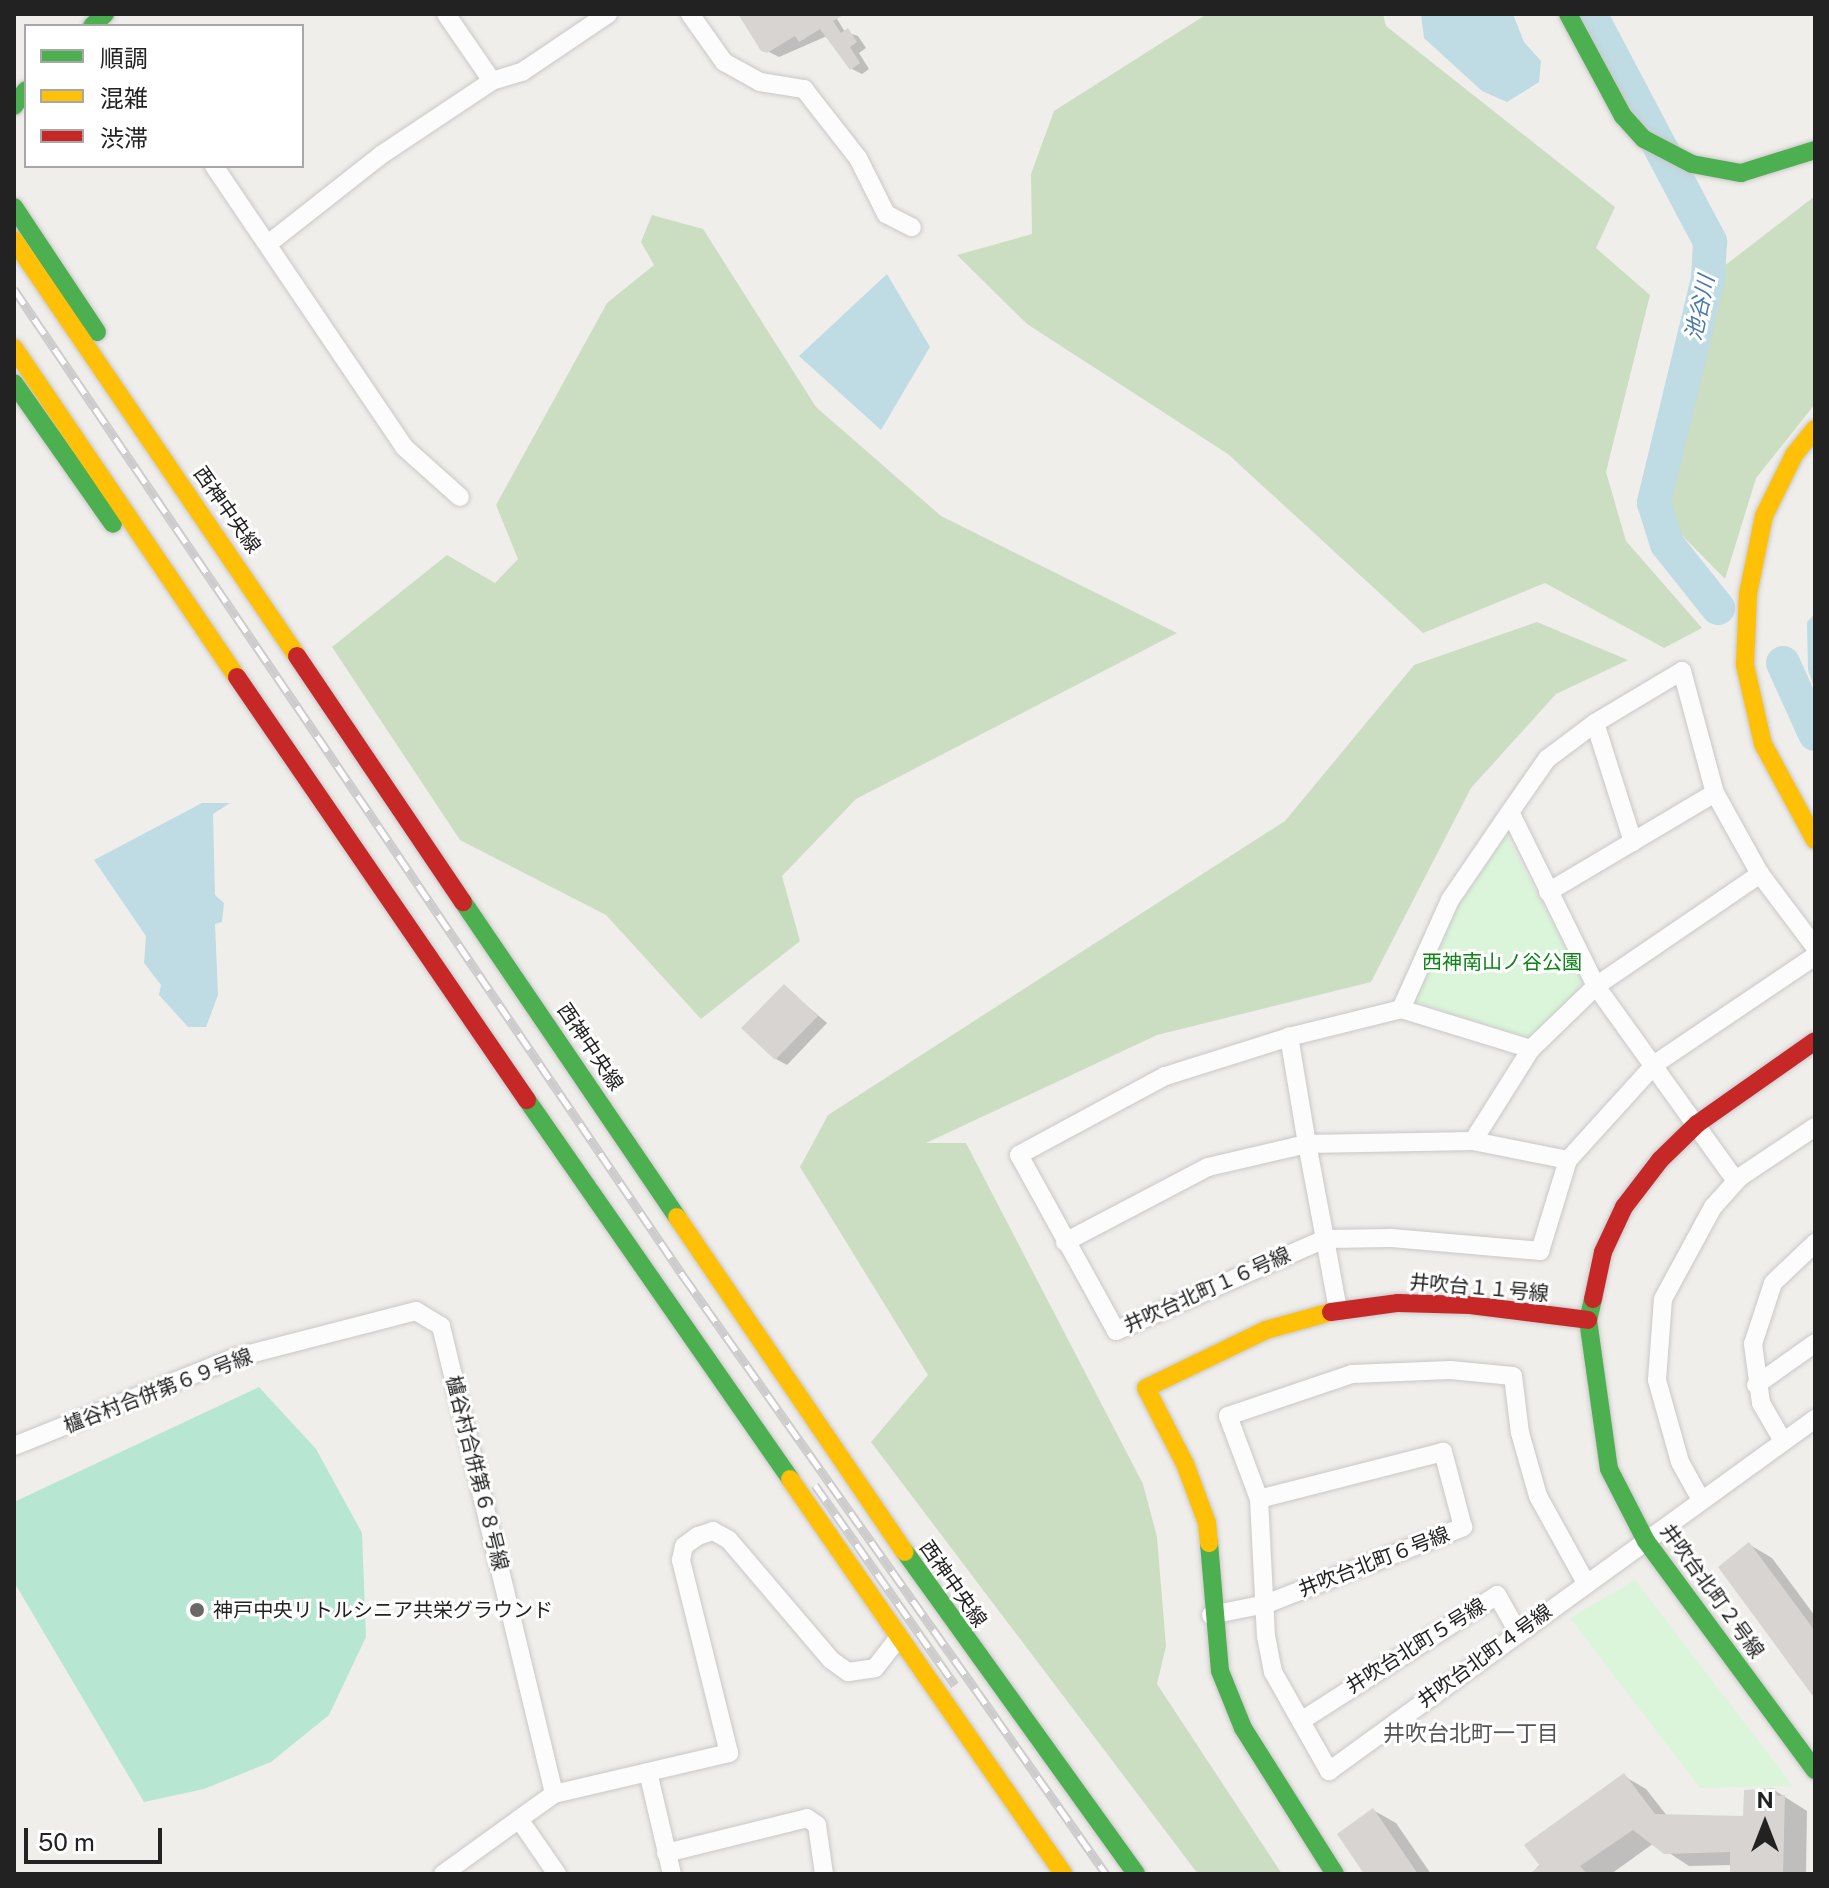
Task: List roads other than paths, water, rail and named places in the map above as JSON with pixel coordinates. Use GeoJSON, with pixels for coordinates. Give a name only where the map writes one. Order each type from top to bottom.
{"type":"FeatureCollection","features":[{"type":"Feature","properties":{"kind":"street"},"geometry":{"type":"LineString","coordinates":[[446,14],[492,81]]}},
{"type":"Feature","properties":{"kind":"street"},"geometry":{"type":"LineString","coordinates":[[268,244],[381,155],[492,81],[522,72],[608,14]]}},
{"type":"Feature","properties":{"kind":"street"},"geometry":{"type":"LineString","coordinates":[[690,14],[724,62],[760,82],[804,89],[858,158],[886,214],[912,227]]}},
{"type":"Feature","properties":{"kind":"street"},"geometry":{"type":"LineString","coordinates":[[1568,14],[1623,116],[1644,139],[1692,164],[1741,173],[1815,150]]}},
{"type":"Feature","properties":{"kind":"street"},"geometry":{"type":"LineString","coordinates":[[215,168],[404,447],[460,497]]}},
{"type":"Feature","properties":{"kind":"street"},"geometry":{"type":"LineString","coordinates":[[14,207],[276,602],[442,866]]}},
{"type":"Feature","properties":{"kind":"street","name":"西神中央線"},"geometry":{"type":"LineString","coordinates":[[14,240],[331,701],[956,1627],[1136,1874]]}},
{"type":"Feature","properties":{"kind":"street"},"geometry":{"type":"LineString","coordinates":[[14,348],[278,742],[897,1640],[1064,1874]]}},
{"type":"Feature","properties":{"kind":"street"},"geometry":{"type":"LineString","coordinates":[[14,383],[300,787],[390,904]]}},
{"type":"Feature","properties":{"kind":"street"},"geometry":{"type":"LineString","coordinates":[[1815,429],[1794,455],[1764,516],[1748,594],[1745,665],[1763,744],[1815,840]]}},
{"type":"Feature","properties":{"kind":"street"},"geometry":{"type":"LineString","coordinates":[[1401,1009],[1450,900],[1547,759],[1595,723],[1682,671],[1715,793],[1760,874],[1815,947]]}},
{"type":"Feature","properties":{"kind":"street"},"geometry":{"type":"LineString","coordinates":[[1595,723],[1633,842]]}},
{"type":"Feature","properties":{"kind":"street"},"geometry":{"type":"LineString","coordinates":[[1548,892],[1715,793]]}},
{"type":"Feature","properties":{"kind":"street"},"geometry":{"type":"LineString","coordinates":[[1510,812],[1596,986],[1655,1064],[1736,1181]]}},
{"type":"Feature","properties":{"kind":"street"},"geometry":{"type":"LineString","coordinates":[[1473,1141],[1531,1049],[1596,986],[1760,874]]}},
{"type":"Feature","properties":{"kind":"street"},"geometry":{"type":"LineString","coordinates":[[1325,1239],[1392,1238],[1540,1251],[1568,1160],[1655,1064],[1815,956]]}},
{"type":"Feature","properties":{"kind":"street"},"geometry":{"type":"LineString","coordinates":[[1338,1310],[1289,1037],[1401,1009],[1531,1049]]}},
{"type":"Feature","properties":{"kind":"street","name":"井吹台北町１６号線"},"geometry":{"type":"LineString","coordinates":[[1289,1037],[1165,1076],[1019,1155],[1116,1331],[1325,1239]]}},
{"type":"Feature","properties":{"kind":"street","name":"井吹台北町２号線"},"geometry":{"type":"LineString","coordinates":[[1815,1041],[1697,1124],[1660,1160],[1624,1207],[1603,1252],[1588,1320],[1609,1469],[1646,1541],[1815,1770]]}},
{"type":"Feature","properties":{"kind":"street"},"geometry":{"type":"LineString","coordinates":[[1701,1500],[1666,1423],[1657,1380],[1657,1337],[1675,1270],[1713,1207],[1736,1181],[1815,1127]]}},
{"type":"Feature","properties":{"kind":"street"},"geometry":{"type":"LineString","coordinates":[[1065,1242],[1208,1167],[1307,1144],[1473,1141],[1568,1160]]}},
{"type":"Feature","properties":{"kind":"street"},"geometry":{"type":"LineString","coordinates":[[1783,1441],[1756,1385],[1753,1344],[1760,1311],[1773,1283],[1815,1243]]}},
{"type":"Feature","properties":{"kind":"street","name":"井吹台１１号線"},"geometry":{"type":"LineString","coordinates":[[1335,1874],[1243,1728],[1220,1671],[1211,1615],[1207,1523],[1185,1464],[1146,1388],[1266,1330],[1338,1310],[1398,1303],[1470,1305],[1588,1320]]}},
{"type":"Feature","properties":{"kind":"street","name":"櫨谷村合併第６９号線"},"geometry":{"type":"LineString","coordinates":[[14,1446],[234,1358],[416,1311],[441,1326]]}},
{"type":"Feature","properties":{"kind":"street","name":"櫨谷村合併第６８号線"},"geometry":{"type":"LineString","coordinates":[[441,1326],[554,1794]]}},
{"type":"Feature","properties":{"kind":"street"},"geometry":{"type":"LineString","coordinates":[[1756,1385],[1815,1343]]}},
{"type":"Feature","properties":{"kind":"street","name":"井吹台北町４号線"},"geometry":{"type":"LineString","coordinates":[[1586,1583],[1538,1496],[1520,1433],[1513,1376],[1450,1370],[1352,1374],[1228,1416],[1259,1499],[1273,1672],[1329,1771],[1815,1419]]}},
{"type":"Feature","properties":{"kind":"street","name":"井吹台北町６号線"},"geometry":{"type":"LineString","coordinates":[[1211,1615],[1266,1604],[1463,1527],[1443,1452],[1259,1499]]}},
{"type":"Feature","properties":{"kind":"street"},"geometry":{"type":"LineString","coordinates":[[451,1872],[554,1794],[729,1753],[681,1560],[684,1546],[698,1536],[713,1531],[729,1540],[831,1660],[848,1672],[875,1668],[897,1640]]}},
{"type":"Feature","properties":{"kind":"street","name":"井吹台北町５号線"},"geometry":{"type":"LineString","coordinates":[[1301,1721],[1497,1595],[1518,1632]]}},
{"type":"Feature","properties":{"kind":"street"},"geometry":{"type":"LineString","coordinates":[[648,1772],[672,1874]]}},
{"type":"Feature","properties":{"kind":"street"},"geometry":{"type":"LineString","coordinates":[[666,1853],[807,1818],[817,1825],[824,1874]]}},
{"type":"Feature","properties":{"kind":"street"},"geometry":{"type":"LineString","coordinates":[[519,1819],[557,1874]]}},
{"type":"Feature","properties":{"kind":"water"},"geometry":{"type":"Polygon","coordinates":[[[1421,14],[1513,14],[1524,42],[1541,61],[1539,82],[1507,102],[1482,91],[1424,38],[1421,14]]]}},
{"type":"Feature","properties":{"kind":"water"},"geometry":{"type":"Polygon","coordinates":[[[887,274],[930,347],[881,430],[799,356],[887,274]]]}},
{"type":"Feature","properties":{"kind":"water"},"geometry":{"type":"Polygon","coordinates":[[[1815,614],[1815,690],[1808,670],[1807,622],[1815,614]]]}},
{"type":"Feature","properties":{"kind":"water"},"geometry":{"type":"Polygon","coordinates":[[[202,803],[230,803],[213,814],[215,895],[224,903],[222,922],[215,924],[218,995],[206,1027],[188,1027],[159,995],[161,985],[144,963],[146,936],[94,860],[202,803]]]}},
{"type":"Feature","properties":{"kind":"waterway","name":"池谷川"},"geometry":{"type":"LineString","coordinates":[[1590,14],[1710,242],[1708,279],[1654,503],[1667,544],[1718,608]]}},
{"type":"Feature","properties":{"kind":"waterway","name":"池谷川"},"geometry":{"type":"LineString","coordinates":[[1783,663],[1815,734]]}},
{"type":"Feature","properties":{"kind":"railway"},"geometry":{"type":"LineString","coordinates":[[14,289],[684,1277],[1106,1874]]}},
{"type":"Feature","properties":{"kind":"railway"},"geometry":{"type":"LineString","coordinates":[[815,1485],[955,1685]]}},
{"type":"Feature","properties":{"kind":"place","name":"神戸中央リトルシニア共栄グラウンド"},"geometry":{"type":"Point","coordinates":[197,1610]}},
{"type":"Feature","properties":{"kind":"district","name":"井吹台北町一丁目"},"geometry":{"type":"Point","coordinates":[1471,1734]}},
{"type":"Feature","properties":{"kind":"park label","name":"西神南山ノ谷公園"},"geometry":{"type":"Point","coordinates":[1502,962]}}]}
